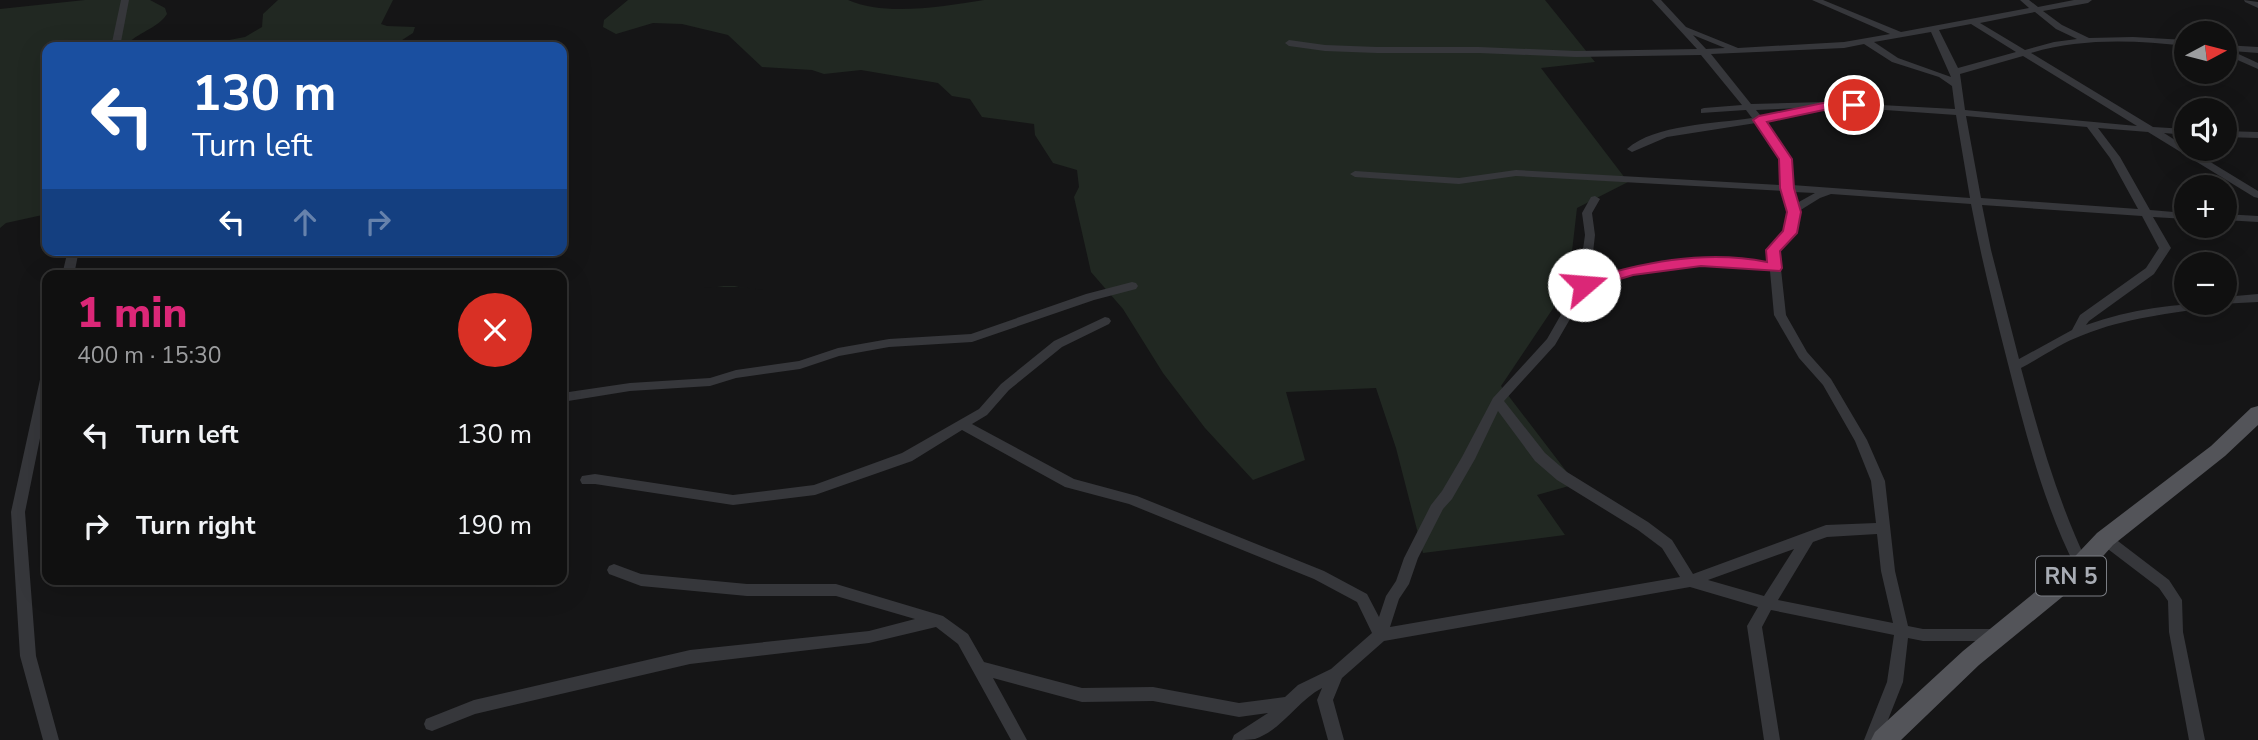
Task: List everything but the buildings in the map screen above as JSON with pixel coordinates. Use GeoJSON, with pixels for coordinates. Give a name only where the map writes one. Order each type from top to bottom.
{"type":"FeatureCollection","features":[{"type":"Feature","properties":{"kind":"main road","name":"RN 5"},"geometry":{"type":"LineString","coordinates":[[1884,740],[1971,658],[2003,635],[2105,539],[2218,451],[2258,413]]}},
{"type":"Feature","properties":{"kind":"street"},"geometry":{"type":"LineString","coordinates":[[117,42],[125,0]]}},
{"type":"Feature","properties":{"kind":"street"},"geometry":{"type":"LineString","coordinates":[[1656,0],[1704,52],[1759,120],[1785,159],[1787,188],[1793,210],[1790,233],[1773,250],[1780,316],[1803,355],[1827,382],[1861,440],[1878,481],[1888,571],[1902,630],[1895,682],[1872,740]]}},
{"type":"Feature","properties":{"kind":"street"},"geometry":{"type":"LineString","coordinates":[[1816,0],[1898,34]]}},
{"type":"Feature","properties":{"kind":"street"},"geometry":{"type":"LineString","coordinates":[[2025,0],[2059,27],[2091,43]]}},
{"type":"Feature","properties":{"kind":"street"},"geometry":{"type":"LineString","coordinates":[[1289,43],[1377,50],[1576,54],[1704,52],[1867,42],[2088,0]]}},
{"type":"Feature","properties":{"kind":"street"},"geometry":{"type":"LineString","coordinates":[[2248,0],[2258,5]]}},
{"type":"Feature","properties":{"kind":"street"},"geometry":{"type":"LineString","coordinates":[[1973,22],[2258,195]]}},
{"type":"Feature","properties":{"kind":"street"},"geometry":{"type":"LineString","coordinates":[[1680,26],[1738,50]]}},
{"type":"Feature","properties":{"kind":"street"},"geometry":{"type":"LineString","coordinates":[[1935,30],[1956,78],[1976,203],[2028,418],[2061,522],[2081,564]]}},
{"type":"Feature","properties":{"kind":"street"},"geometry":{"type":"LineString","coordinates":[[1867,42],[1895,60],[1956,78],[2040,47],[2174,41]]}},
{"type":"Feature","properties":{"kind":"street"},"geometry":{"type":"LineString","coordinates":[[2237,50],[2258,50]]}},
{"type":"Feature","properties":{"kind":"street"},"geometry":{"type":"LineString","coordinates":[[2237,56],[2258,66]]}},
{"type":"Feature","properties":{"kind":"street"},"geometry":{"type":"LineString","coordinates":[[1632,149],[1658,136],[1680,130],[1759,120],[1833,105]]}},
{"type":"Feature","properties":{"kind":"street"},"geometry":{"type":"LineString","coordinates":[[1704,111],[1747,106],[1897,106],[2174,131]]}},
{"type":"Feature","properties":{"kind":"street"},"geometry":{"type":"LineString","coordinates":[[2076,333],[2084,318],[2150,271],[2165,253],[2160,236],[2115,158],[2089,124]]}},
{"type":"Feature","properties":{"kind":"street"},"geometry":{"type":"LineString","coordinates":[[2237,134],[2258,135]]}},
{"type":"Feature","properties":{"kind":"street"},"geometry":{"type":"LineString","coordinates":[[1355,174],[1459,181],[1516,173],[1787,188],[2174,215]]}},
{"type":"Feature","properties":{"kind":"street"},"geometry":{"type":"LineString","coordinates":[[1793,210],[1815,196],[1833,191]]}},
{"type":"Feature","properties":{"kind":"street"},"geometry":{"type":"LineString","coordinates":[[1240,740],[1272,720],[1303,690],[1336,674],[1380,635],[1393,596],[1402,584],[1411,558],[1497,401],[1551,342],[1584,285],[1590,235],[1587,213],[1595,199]]}},
{"type":"Feature","properties":{"kind":"street"},"geometry":{"type":"LineString","coordinates":[[2237,218],[2258,219]]}},
{"type":"Feature","properties":{"kind":"street"},"geometry":{"type":"LineString","coordinates":[[1584,285],[1632,270],[1701,262],[1754,264],[1775,268]]}},
{"type":"Feature","properties":{"kind":"street"},"geometry":{"type":"LineString","coordinates":[[567,397],[631,387],[710,382],[736,374],[800,365],[838,352],[890,343],[972,338],[1090,297],[1132,286]]}},
{"type":"Feature","properties":{"kind":"street"},"geometry":{"type":"LineString","coordinates":[[2237,300],[2258,298]]}},
{"type":"Feature","properties":{"kind":"street"},"geometry":{"type":"LineString","coordinates":[[2017,366],[2076,333],[2144,313],[2174,309]]}},
{"type":"Feature","properties":{"kind":"street"},"geometry":{"type":"LineString","coordinates":[[587,480],[733,500],[815,490],[907,457],[983,412],[1005,387],[1059,344],[1105,321]]}},
{"type":"Feature","properties":{"kind":"street"},"geometry":{"type":"LineString","coordinates":[[42,399],[18,512],[28,656],[51,740]]}},
{"type":"Feature","properties":{"kind":"street"},"geometry":{"type":"LineString","coordinates":[[1497,401],[1539,457],[1562,476],[1667,544],[1690,581],[1766,603],[1923,635],[2003,635]]}},
{"type":"Feature","properties":{"kind":"street"},"geometry":{"type":"LineString","coordinates":[[961,425],[1070,483],[1132,500],[1319,575],[1362,598],[1380,635]]}},
{"type":"Feature","properties":{"kind":"street"},"geometry":{"type":"LineString","coordinates":[[1380,635],[1690,581],[1826,531],[1883,528]]}},
{"type":"Feature","properties":{"kind":"street"},"geometry":{"type":"LineString","coordinates":[[1772,740],[1754,626],[1807,539]]}},
{"type":"Feature","properties":{"kind":"street"},"geometry":{"type":"LineString","coordinates":[[2105,539],[2164,584],[2175,600],[2176,632],[2197,740]]}},
{"type":"Feature","properties":{"kind":"street"},"geometry":{"type":"LineString","coordinates":[[614,570],[641,580],[747,590],[836,590],[938,620],[963,639],[1019,740]]}},
{"type":"Feature","properties":{"kind":"street"},"geometry":{"type":"LineString","coordinates":[[432,724],[474,707],[690,657],[869,637],[938,620]]}},
{"type":"Feature","properties":{"kind":"street"},"geometry":{"type":"LineString","coordinates":[[977,667],[1082,695],[1153,694],[1239,710],[1292,703]]}},
{"type":"Feature","properties":{"kind":"street"},"geometry":{"type":"LineString","coordinates":[[1336,674],[1325,700],[1336,740]]}},
{"type":"Feature","properties":{"kind":"shaded area"},"geometry":{"type":"Polygon","coordinates":[[[85,0],[150,0],[165,8],[167,14],[129,42],[42,42],[42,215],[6,223],[0,228],[0,9],[85,0]]]}},
{"type":"Feature","properties":{"kind":"shaded area"},"geometry":{"type":"Polygon","coordinates":[[[278,0],[393,0],[381,24],[415,27],[413,33],[399,42],[219,42],[245,37],[262,27],[263,14],[278,0]]]}},
{"type":"Feature","properties":{"kind":"shaded area"},"geometry":{"type":"Polygon","coordinates":[[[628,0],[848,0],[880,8],[915,9],[984,0],[1545,0],[1595,62],[1541,68],[1628,182],[1577,208],[1568,286],[1501,386],[1576,484],[1537,495],[1565,535],[1423,553],[1396,448],[1376,388],[1286,392],[1305,460],[1253,480],[1205,428],[1163,373],[1123,309],[1091,272],[1074,197],[1079,187],[1077,170],[1053,163],[1035,135],[1034,124],[982,117],[970,99],[952,96],[938,83],[861,70],[824,74],[812,70],[762,67],[728,35],[682,24],[653,23],[616,34],[603,27],[604,20],[628,0]]]}},
{"type":"Feature","properties":{"kind":"route"},"geometry":{"type":"LineString","coordinates":[[1584,285],[1632,270],[1701,262],[1754,264],[1775,268],[1773,250],[1790,233],[1794,212],[1787,188],[1785,159],[1759,120],[1833,105],[1854,105]]}}]}
